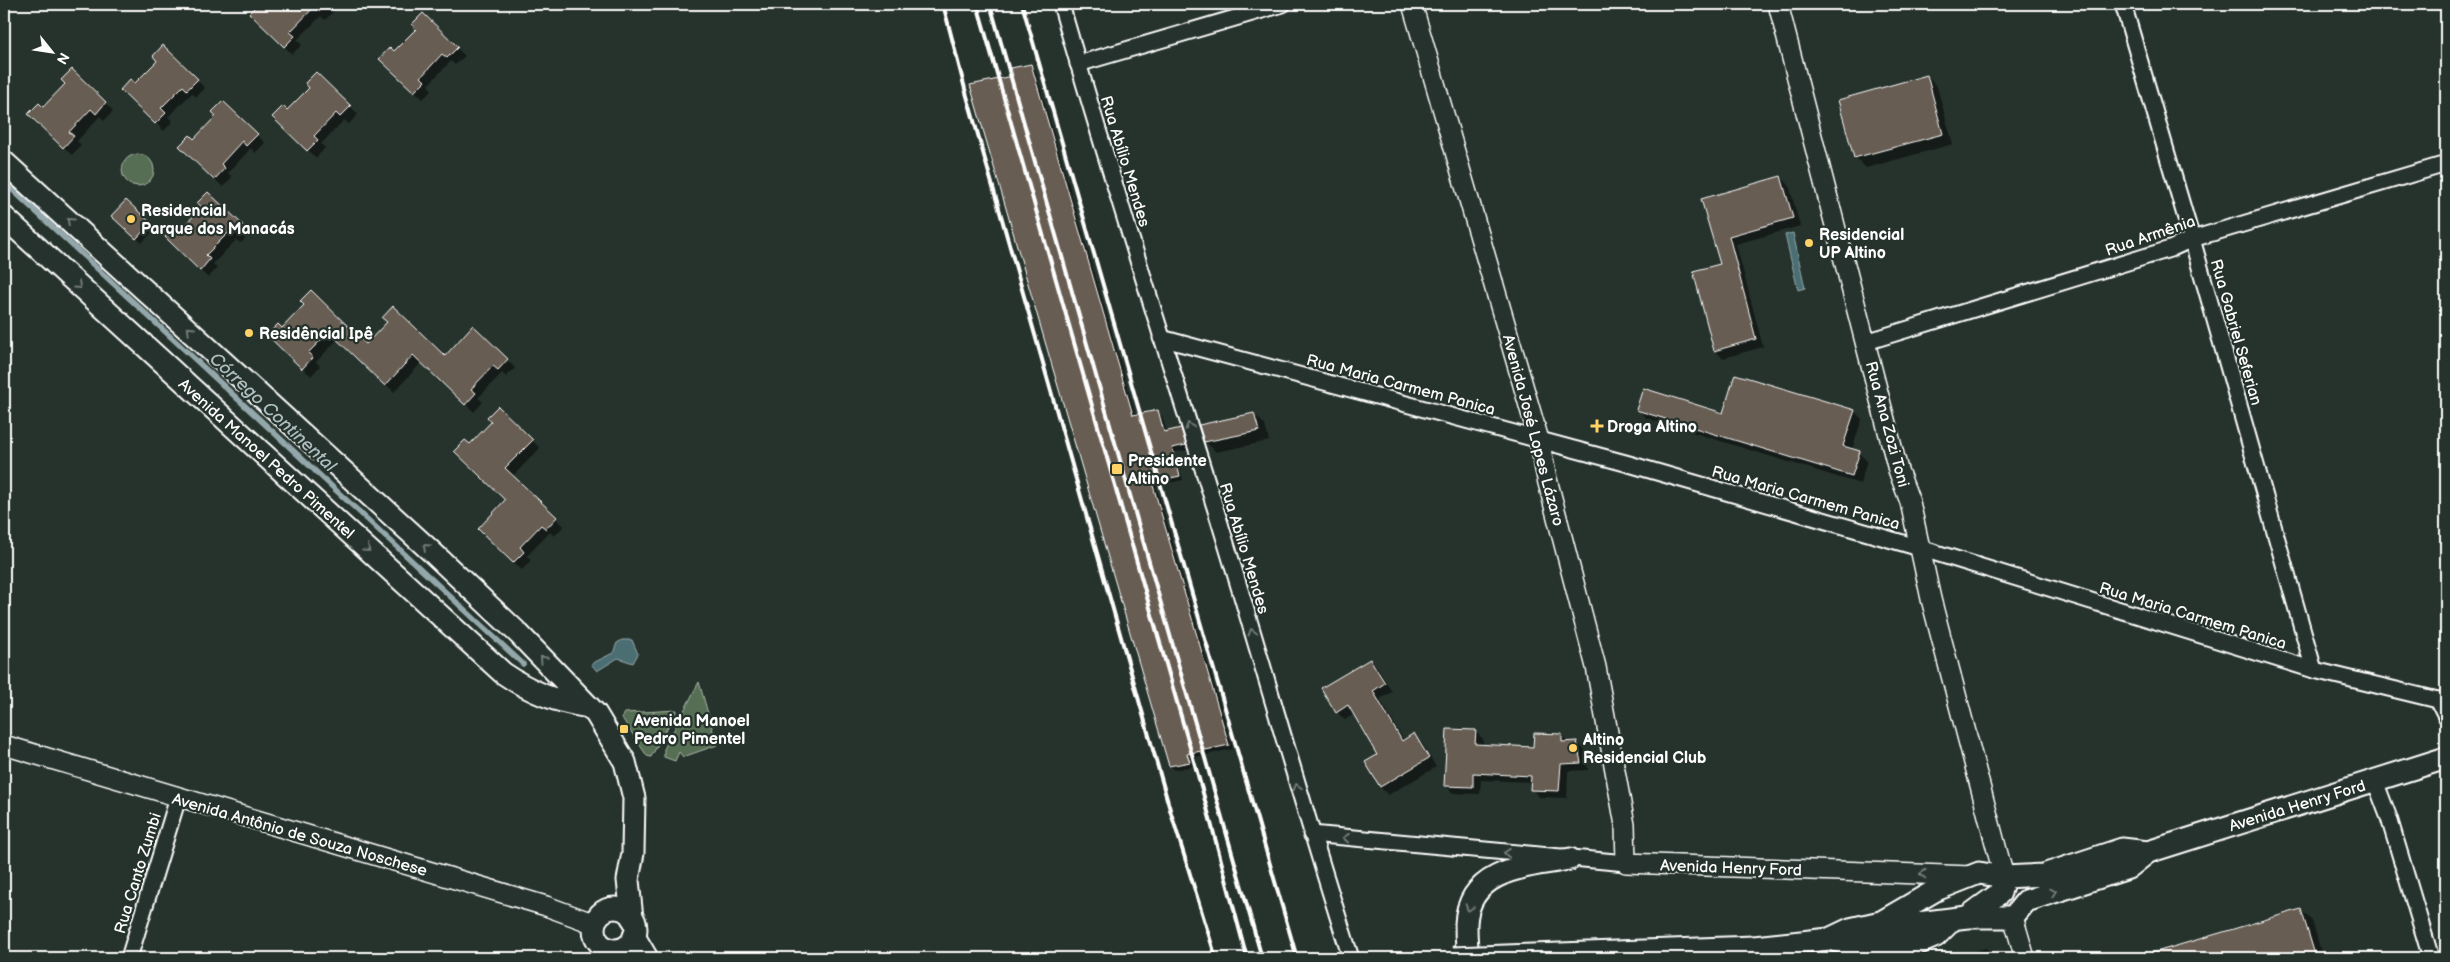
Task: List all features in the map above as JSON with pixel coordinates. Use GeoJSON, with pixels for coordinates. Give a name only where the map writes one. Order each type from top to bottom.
{"type":"FeatureCollection","features":[{"type":"Feature","properties":{"kind":"main road"},"geometry":{"type":"LineString","coordinates":[[4,162],[433,553],[519,634],[589,707],[615,744],[624,762],[631,784],[635,822],[633,853],[628,880],[624,945]]}},
{"type":"Feature","properties":{"kind":"main road","name":"Avenida Manoel Pedro Pimentel"},"geometry":{"type":"LineString","coordinates":[[4,218],[503,673],[534,693],[554,700],[589,707]]}},
{"type":"Feature","properties":{"kind":"main road"},"geometry":{"type":"LineString","coordinates":[[534,693],[564,680]]}},
{"type":"Feature","properties":{"kind":"main road","name":"Avenida Henry Ford"},"geometry":{"type":"LineString","coordinates":[[2013,917],[2026,901],[2128,868],[2148,852],[2446,758]]}},
{"type":"Feature","properties":{"kind":"main road","name":"Avenida Henry Ford"},"geometry":{"type":"LineString","coordinates":[[1975,875],[2004,877],[2043,875],[2122,849],[2148,852]]}},
{"type":"Feature","properties":{"kind":"main road"},"geometry":{"type":"LineString","coordinates":[[1470,958],[1466,950],[1467,911],[1483,885],[1496,875],[1517,868],[1570,859]]}},
{"type":"Feature","properties":{"kind":"main road"},"geometry":{"type":"LineString","coordinates":[[1453,958],[1754,947],[1830,939],[1850,929],[1881,922],[1936,890],[1975,875]]}},
{"type":"Feature","properties":{"kind":"main road"},"geometry":{"type":"LineString","coordinates":[[1871,958],[1910,947],[1936,936],[1960,918],[2000,893],[2004,877]]}},
{"type":"Feature","properties":{"kind":"main road"},"geometry":{"type":"LineString","coordinates":[[610,909],[628,880]]}},
{"type":"Feature","properties":{"kind":"main road"},"geometry":{"type":"LineString","coordinates":[[624,945],[622,910],[610,909],[600,914],[595,924],[595,937],[603,946],[624,945],[647,958]]}},
{"type":"Feature","properties":{"kind":"main road"},"geometry":{"type":"LineString","coordinates":[[1830,939],[1848,944],[1893,933],[1918,923],[1960,918],[2013,917]]}},
{"type":"Feature","properties":{"kind":"street","name":"Rua Abílio Mendes"},"geometry":{"type":"LineString","coordinates":[[1061,4],[1160,338],[1219,520],[1311,834],[1351,958]]}},
{"type":"Feature","properties":{"kind":"street"},"geometry":{"type":"LineString","coordinates":[[1078,64],[1283,4]]}},
{"type":"Feature","properties":{"kind":"street","name":"Avenida José Lopes Lázaro"},"geometry":{"type":"LineString","coordinates":[[1412,4],[1539,440],[1547,479],[1596,667],[1625,824],[1626,863]]}},
{"type":"Feature","properties":{"kind":"street","name":"Rua Ana Zozi Toni"},"geometry":{"type":"LineString","coordinates":[[1778,4],[1898,470],[1910,502],[1931,599],[1994,845],[2004,877]]}},
{"type":"Feature","properties":{"kind":"street","name":"Rua Gabriel Seferian"},"geometry":{"type":"LineString","coordinates":[[2123,4],[2192,239],[2314,670]]}},
{"type":"Feature","properties":{"kind":"street","name":"Rua Armênia"},"geometry":{"type":"LineString","coordinates":[[1866,342],[2170,249],[2192,239],[2446,164]]}},
{"type":"Feature","properties":{"kind":"street","name":"Rua Maria Carmem Panica"},"geometry":{"type":"LineString","coordinates":[[1160,338],[1539,440],[1920,548],[2314,670],[2442,701]]}},
{"type":"Feature","properties":{"kind":"street"},"geometry":{"type":"LineString","coordinates":[[2442,701],[2446,716]]}},
{"type":"Feature","properties":{"kind":"street","name":"Avenida Antônio de Souza Noschese"},"geometry":{"type":"LineString","coordinates":[[4,746],[537,904],[595,924]]}},
{"type":"Feature","properties":{"kind":"street"},"geometry":{"type":"LineString","coordinates":[[2375,781],[2390,818],[2431,958]]}},
{"type":"Feature","properties":{"kind":"street","name":"Rua Canto Zumbi"},"geometry":{"type":"LineString","coordinates":[[129,958],[178,798]]}},
{"type":"Feature","properties":{"kind":"street","name":"Avenida Henry Ford"},"geometry":{"type":"LineString","coordinates":[[1311,834],[1626,863],[1975,875]]}},
{"type":"Feature","properties":{"kind":"street"},"geometry":{"type":"LineString","coordinates":[[1975,875],[1994,845]]}},
{"type":"Feature","properties":{"kind":"street"},"geometry":{"type":"LineString","coordinates":[[2013,917],[2025,958]]}},
{"type":"Feature","properties":{"kind":"green space"},"geometry":{"type":"Polygon","coordinates":[[[138,154],[144,155],[149,159],[153,164],[153,176],[149,181],[144,185],[138,186],[132,185],[127,181],[123,176],[122,170],[123,164],[127,159],[132,155],[138,154]]]}},
{"type":"Feature","properties":{"kind":"green space"},"geometry":{"type":"Polygon","coordinates":[[[699,682],[717,745],[683,757],[679,752],[675,761],[664,757],[664,749],[699,682]]]}},
{"type":"Feature","properties":{"kind":"green space"},"geometry":{"type":"Polygon","coordinates":[[[677,710],[651,757],[647,756],[622,718],[625,713],[677,710]]]}},
{"type":"Feature","properties":{"kind":"water"},"geometry":{"type":"Polygon","coordinates":[[[1793,233],[1805,288],[1798,290],[1785,235],[1793,233]]]}},
{"type":"Feature","properties":{"kind":"water"},"geometry":{"type":"Polygon","coordinates":[[[622,640],[632,640],[638,654],[633,663],[618,658],[597,671],[591,664],[613,653],[617,643],[622,640]]]}},
{"type":"Feature","properties":{"kind":"building"},"geometry":{"type":"Polygon","coordinates":[[[258,4],[317,4],[290,32],[295,36],[284,47],[249,13],[258,4]]]}},
{"type":"Feature","properties":{"kind":"building"},"geometry":{"type":"Polygon","coordinates":[[[423,13],[458,47],[447,58],[442,54],[421,77],[425,81],[414,92],[379,59],[390,47],[394,51],[416,29],[412,24],[423,13]]]}},
{"type":"Feature","properties":{"kind":"building"},"geometry":{"type":"Polygon","coordinates":[[[163,45],[198,79],[187,90],[183,86],[161,108],[166,113],[155,124],[120,90],[130,79],[135,83],[157,61],[153,56],[163,45]]]}},
{"type":"Feature","properties":{"kind":"building"},"geometry":{"type":"Polygon","coordinates":[[[1031,64],[1133,415],[1158,410],[1164,432],[1181,428],[1186,445],[1172,448],[1180,476],[1152,482],[1229,745],[1187,754],[1190,762],[1169,766],[970,85],[1013,76],[1011,68],[1031,64]]]}},
{"type":"Feature","properties":{"kind":"building"},"geometry":{"type":"Polygon","coordinates":[[[72,69],[106,102],[96,114],[91,109],[69,132],[74,136],[63,148],[28,114],[39,103],[43,107],[65,84],[61,80],[72,69]]]}},
{"type":"Feature","properties":{"kind":"building"},"geometry":{"type":"Polygon","coordinates":[[[316,72],[351,106],[340,117],[336,113],[314,136],[318,140],[307,151],[272,117],[283,106],[287,110],[309,88],[305,83],[316,72]]]}},
{"type":"Feature","properties":{"kind":"building"},"geometry":{"type":"Polygon","coordinates":[[[1927,75],[1943,134],[1854,158],[1838,100],[1927,75]]]}},
{"type":"Feature","properties":{"kind":"building"},"geometry":{"type":"Polygon","coordinates":[[[223,101],[258,134],[246,146],[242,141],[221,164],[225,168],[214,180],[179,146],[190,135],[194,139],[216,116],[212,112],[223,101]]]}},
{"type":"Feature","properties":{"kind":"building"},"geometry":{"type":"Polygon","coordinates":[[[1781,176],[1793,218],[1729,236],[1756,339],[1714,351],[1693,271],[1720,264],[1701,199],[1781,176]]]}},
{"type":"Feature","properties":{"kind":"building"},"geometry":{"type":"Polygon","coordinates":[[[208,192],[243,225],[232,236],[228,233],[206,255],[210,259],[200,271],[165,237],[175,225],[180,230],[202,207],[197,203],[208,192]]]}},
{"type":"Feature","properties":{"kind":"building","name":"Residencial Parque dos Manacás"},"geometry":{"type":"Polygon","coordinates":[[[126,200],[151,223],[136,239],[111,216],[126,200]]]}},
{"type":"Feature","properties":{"kind":"building"},"geometry":{"type":"Polygon","coordinates":[[[311,290],[366,344],[387,322],[382,318],[393,306],[445,356],[473,325],[508,359],[498,370],[493,366],[471,389],[476,393],[465,405],[413,355],[385,386],[329,332],[308,353],[313,357],[302,369],[267,335],[278,324],[282,328],[304,305],[300,301],[311,290]]]}},
{"type":"Feature","properties":{"kind":"building"},"geometry":{"type":"Polygon","coordinates":[[[1735,374],[1855,410],[1843,446],[1860,451],[1852,476],[1636,410],[1643,388],[1723,413],[1735,374]]]}},
{"type":"Feature","properties":{"kind":"building"},"geometry":{"type":"Polygon","coordinates":[[[498,406],[533,440],[505,468],[557,517],[546,529],[541,525],[520,547],[524,552],[513,563],[478,529],[505,500],[454,451],[465,440],[470,444],[491,422],[487,417],[498,406]]]}},
{"type":"Feature","properties":{"kind":"building"},"geometry":{"type":"Polygon","coordinates":[[[1254,413],[1259,431],[1204,442],[1199,425],[1254,413]]]}},
{"type":"Feature","properties":{"kind":"building"},"geometry":{"type":"Polygon","coordinates":[[[1370,659],[1385,683],[1373,691],[1402,741],[1414,733],[1429,758],[1380,787],[1365,762],[1377,755],[1348,705],[1336,713],[1321,688],[1370,659]]]}},
{"type":"Feature","properties":{"kind":"building"},"geometry":{"type":"Polygon","coordinates":[[[1447,729],[1476,730],[1475,744],[1533,747],[1534,733],[1562,734],[1562,742],[1577,741],[1581,763],[1561,764],[1559,791],[1530,790],[1531,776],[1473,773],[1473,787],[1444,786],[1447,729]]]}},
{"type":"Feature","properties":{"kind":"building"},"geometry":{"type":"Polygon","coordinates":[[[2301,909],[2316,958],[2150,958],[2149,954],[2301,909]]]}},
{"type":"Feature","properties":{"kind":"waterway","name":"Córrego Continental"},"geometry":{"type":"LineString","coordinates":[[4,182],[523,664]]}},
{"type":"Feature","properties":{"kind":"railway"},"geometry":{"type":"LineString","coordinates":[[943,4],[965,89],[1171,813],[1216,958]]}},
{"type":"Feature","properties":{"kind":"railway"},"geometry":{"type":"LineString","coordinates":[[977,4],[1203,793],[1247,958]]}},
{"type":"Feature","properties":{"kind":"railway"},"geometry":{"type":"LineString","coordinates":[[990,4],[1262,958]]}},
{"type":"Feature","properties":{"kind":"railway"},"geometry":{"type":"LineString","coordinates":[[1022,4],[1297,958]]}},
{"type":"Feature","properties":{"kind":"place","name":"Residencial Parque dos Manacás"},"geometry":{"type":"Point","coordinates":[131,219]}},
{"type":"Feature","properties":{"kind":"place","name":"Residencial UP Altino"},"geometry":{"type":"Point","coordinates":[1809,243]}},
{"type":"Feature","properties":{"kind":"place","name":"Residêncial Ipê"},"geometry":{"type":"Point","coordinates":[249,333]}},
{"type":"Feature","properties":{"kind":"place","name":"Droga Altino"},"geometry":{"type":"Point","coordinates":[1597,426]}},
{"type":"Feature","properties":{"kind":"place","name":"Presidente Altino"},"geometry":{"type":"Point","coordinates":[1117,469]}},
{"type":"Feature","properties":{"kind":"place","name":"Avenida Manoel Pedro Pimentel"},"geometry":{"type":"Point","coordinates":[624,729]}},
{"type":"Feature","properties":{"kind":"place","name":"Altino Residencial Club"},"geometry":{"type":"Point","coordinates":[1573,748]}}]}
